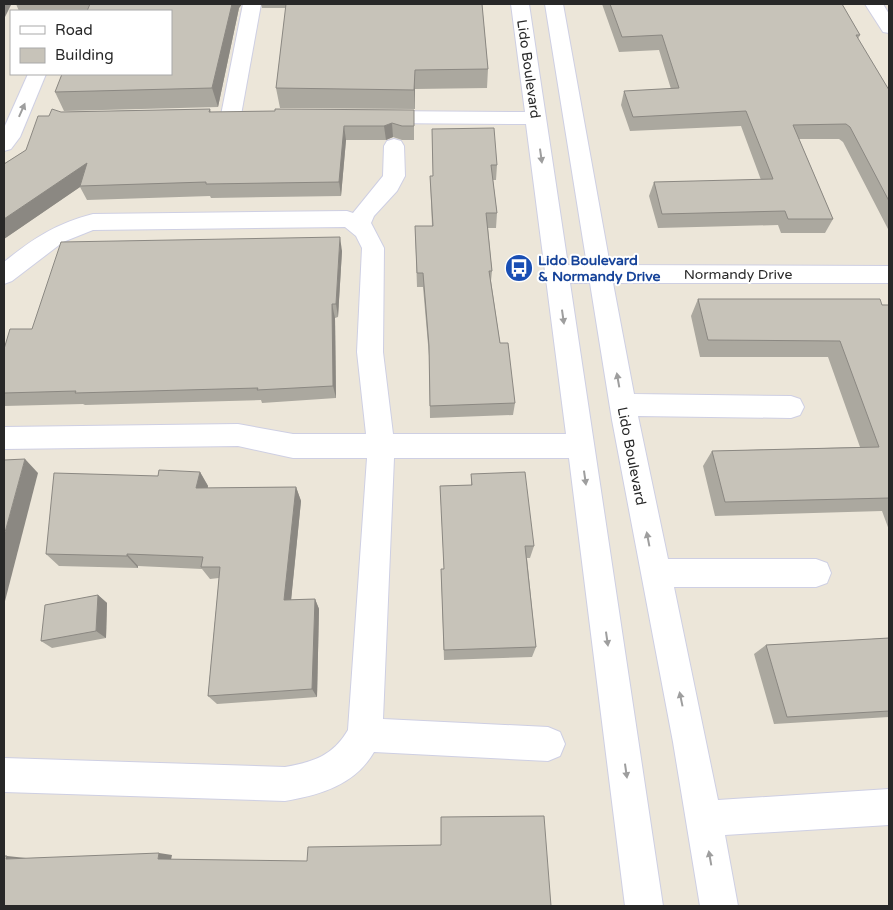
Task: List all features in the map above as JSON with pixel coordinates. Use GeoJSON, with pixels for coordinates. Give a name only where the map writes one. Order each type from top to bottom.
{"type":"FeatureCollection","features":[{"type":"Feature","properties":{"kind":"street"},"geometry":{"type":"LineString","coordinates":[[230,115],[252,4]]}},
{"type":"Feature","properties":{"kind":"street","name":"Lido Boulevard"},"geometry":{"type":"LineString","coordinates":[[520,4],[644,906]]}},
{"type":"Feature","properties":{"kind":"street","name":"Lido Boulevard"},"geometry":{"type":"LineString","coordinates":[[554,4],[623,406],[719,906]]}},
{"type":"Feature","properties":{"kind":"street"},"geometry":{"type":"LineString","coordinates":[[874,4],[889,28]]}},
{"type":"Feature","properties":{"kind":"street"},"geometry":{"type":"LineString","coordinates":[[4,144],[10,137],[37,75]]}},
{"type":"Feature","properties":{"kind":"street"},"geometry":{"type":"LineString","coordinates":[[362,117],[535,118]]}},
{"type":"Feature","properties":{"kind":"street"},"geometry":{"type":"LineString","coordinates":[[359,224],[365,212],[389,186],[394,176],[394,146]]}},
{"type":"Feature","properties":{"kind":"street"},"geometry":{"type":"LineString","coordinates":[[4,276],[54,235],[76,226],[93,222],[347,219],[359,224],[368,234],[373,248],[370,352],[381,446],[365,735],[350,758],[331,772],[313,779],[285,784],[4,775]]}},
{"type":"Feature","properties":{"kind":"street","name":"Normandy Drive"},"geometry":{"type":"LineString","coordinates":[[557,274],[889,274]]}},
{"type":"Feature","properties":{"kind":"street"},"geometry":{"type":"LineString","coordinates":[[623,406],[790,407]]}},
{"type":"Feature","properties":{"kind":"street"},"geometry":{"type":"LineString","coordinates":[[4,438],[238,435],[293,446],[581,446]]}},
{"type":"Feature","properties":{"kind":"street"},"geometry":{"type":"LineString","coordinates":[[655,573],[816,574]]}},
{"type":"Feature","properties":{"kind":"street"},"geometry":{"type":"LineString","coordinates":[[365,735],[548,744]]}},
{"type":"Feature","properties":{"kind":"street"},"geometry":{"type":"LineString","coordinates":[[703,818],[889,807]]}},
{"type":"Feature","properties":{"kind":"building"},"geometry":{"type":"Polygon","coordinates":[[[90,4],[232,4],[212,88],[55,92],[62,75],[172,75],[172,10],[87,10],[90,4]]]}},
{"type":"Feature","properties":{"kind":"building"},"geometry":{"type":"Polygon","coordinates":[[[286,4],[482,4],[488,69],[415,70],[414,90],[276,88],[286,4]]]}},
{"type":"Feature","properties":{"kind":"building"},"geometry":{"type":"Polygon","coordinates":[[[610,4],[842,4],[860,35],[856,35],[889,90],[889,201],[850,127],[846,124],[793,125],[833,219],[788,219],[785,211],[662,214],[654,182],[773,179],[746,111],[633,117],[624,91],[679,88],[662,35],[622,37],[610,4]]]}},
{"type":"Feature","properties":{"kind":"building"},"geometry":{"type":"Polygon","coordinates":[[[52,109],[61,112],[210,109],[209,112],[275,111],[275,109],[414,110],[414,126],[402,126],[392,123],[384,126],[344,126],[339,182],[206,184],[206,182],[80,186],[87,163],[4,219],[4,164],[26,150],[38,116],[49,116],[52,109]]]}},
{"type":"Feature","properties":{"kind":"building"},"geometry":{"type":"Polygon","coordinates":[[[494,128],[497,165],[491,165],[497,213],[486,213],[492,271],[489,271],[500,343],[508,343],[515,403],[430,406],[429,346],[423,273],[417,273],[415,226],[433,226],[430,176],[433,176],[432,129],[494,128]]]}},
{"type":"Feature","properties":{"kind":"building"},"geometry":{"type":"Polygon","coordinates":[[[340,237],[336,304],[332,304],[333,386],[257,390],[258,388],[4,393],[4,349],[10,329],[32,329],[61,242],[340,237]]]}},
{"type":"Feature","properties":{"kind":"building"},"geometry":{"type":"Polygon","coordinates":[[[698,299],[880,299],[882,305],[889,305],[889,498],[725,502],[712,451],[879,447],[840,341],[708,340],[698,299]]]}},
{"type":"Feature","properties":{"kind":"building"},"geometry":{"type":"Polygon","coordinates":[[[25,459],[4,536],[4,460],[25,459]]]}},
{"type":"Feature","properties":{"kind":"building"},"geometry":{"type":"Polygon","coordinates":[[[159,470],[200,472],[196,488],[296,487],[284,600],[315,599],[312,689],[208,696],[220,567],[201,567],[203,557],[127,554],[127,556],[46,554],[54,473],[158,476],[159,470]]]}},
{"type":"Feature","properties":{"kind":"building"},"geometry":{"type":"Polygon","coordinates":[[[525,472],[534,546],[525,546],[536,647],[444,650],[441,569],[444,569],[440,486],[472,485],[471,474],[525,472]]]}},
{"type":"Feature","properties":{"kind":"building"},"geometry":{"type":"Polygon","coordinates":[[[98,595],[96,631],[41,641],[45,605],[98,595]]]}},
{"type":"Feature","properties":{"kind":"building"},"geometry":{"type":"Polygon","coordinates":[[[889,638],[889,711],[787,717],[766,645],[889,638]]]}},
{"type":"Feature","properties":{"kind":"building"},"geometry":{"type":"Polygon","coordinates":[[[544,816],[551,906],[4,906],[4,856],[7,856],[6,859],[159,853],[158,859],[307,861],[308,847],[441,845],[441,817],[544,816]]]}},
{"type":"Feature","properties":{"kind":"place","name":"Lido Boulevard & Normandy Drive"},"geometry":{"type":"Point","coordinates":[519,268]}}]}
